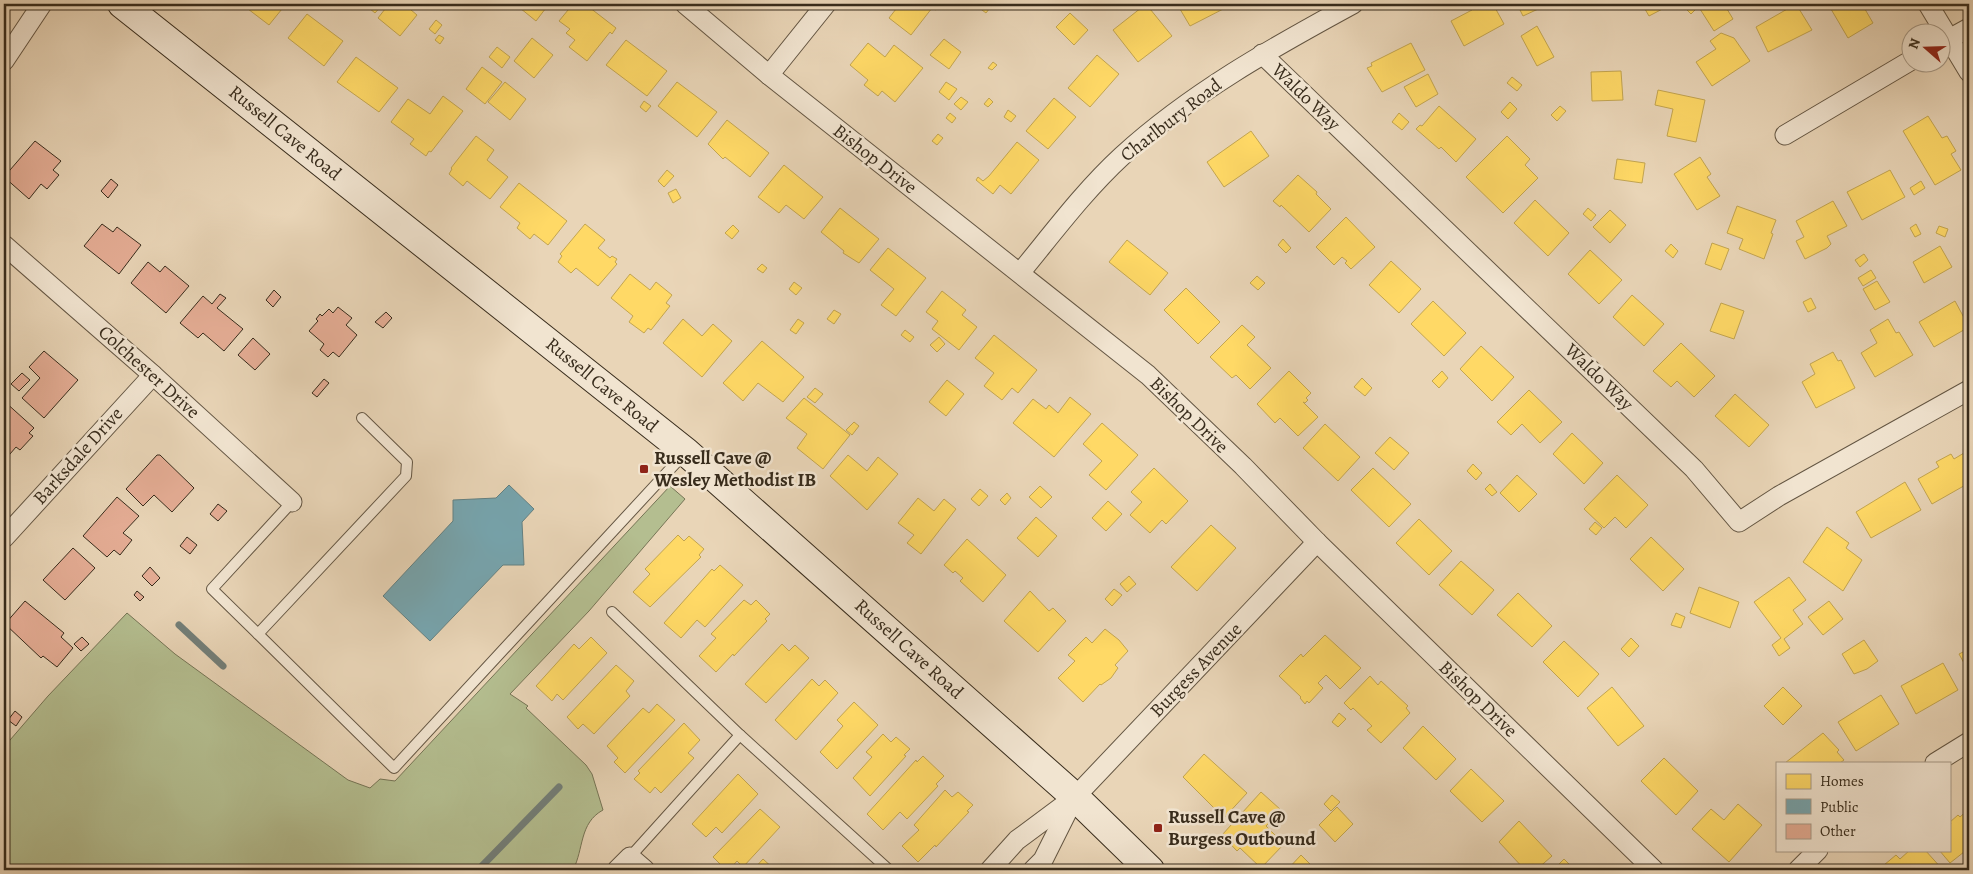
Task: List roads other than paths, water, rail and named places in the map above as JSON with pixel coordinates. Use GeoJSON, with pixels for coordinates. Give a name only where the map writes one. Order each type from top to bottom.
{"type":"FeatureCollection","features":[{"type":"Feature","properties":{"kind":"main road","name":"Russell Cave Road"},"geometry":{"type":"LineString","coordinates":[[122,4],[686,452],[1075,797],[1150,870]]}},
{"type":"Feature","properties":{"kind":"street"},"geometry":{"type":"LineString","coordinates":[[4,61],[42,4]]}},
{"type":"Feature","properties":{"kind":"street","name":"Bishop Drive"},"geometry":{"type":"LineString","coordinates":[[685,4],[769,75],[1148,376],[1243,466],[1318,542],[1654,870]]}},
{"type":"Feature","properties":{"kind":"street"},"geometry":{"type":"LineString","coordinates":[[769,75],[826,4]]}},
{"type":"Feature","properties":{"kind":"street","name":"Charlbury Road"},"geometry":{"type":"LineString","coordinates":[[1020,273],[1084,194],[1122,157],[1192,99],[1262,54],[1353,4]]}},
{"type":"Feature","properties":{"kind":"street"},"geometry":{"type":"LineString","coordinates":[[1928,4],[1936,22]]}},
{"type":"Feature","properties":{"kind":"street"},"geometry":{"type":"LineString","coordinates":[[1950,39],[1969,28]]}},
{"type":"Feature","properties":{"kind":"street"},"geometry":{"type":"LineString","coordinates":[[1950,49],[1969,72]]}},
{"type":"Feature","properties":{"kind":"street","name":"Waldo Way"},"geometry":{"type":"LineString","coordinates":[[1262,54],[1694,469],[1740,522],[1779,496],[1969,390]]}},
{"type":"Feature","properties":{"kind":"street"},"geometry":{"type":"LineString","coordinates":[[1785,135],[1900,67]]}},
{"type":"Feature","properties":{"kind":"street","name":"Colchester Drive"},"geometry":{"type":"LineString","coordinates":[[4,245],[153,375],[292,502]]}},
{"type":"Feature","properties":{"kind":"street","name":"Barksdale Drive"},"geometry":{"type":"LineString","coordinates":[[4,538],[153,375]]}},
{"type":"Feature","properties":{"kind":"street","name":"Burgess Avenue"},"geometry":{"type":"LineString","coordinates":[[990,870],[1016,840],[1075,797],[1318,542]]}},
{"type":"Feature","properties":{"kind":"street"},"geometry":{"type":"LineString","coordinates":[[1937,762],[1969,742]]}},
{"type":"Feature","properties":{"kind":"street","name":"Burgess Avenue"},"geometry":{"type":"LineString","coordinates":[[1033,870],[1043,860],[1075,797]]}},
{"type":"Feature","properties":{"kind":"street"},"geometry":{"type":"LineString","coordinates":[[1798,870],[1816,852]]}},
{"type":"Feature","properties":{"kind":"street"},"geometry":{"type":"LineString","coordinates":[[617,870],[630,857],[644,870]]}},
{"type":"Feature","properties":{"kind":"lane"},"geometry":{"type":"LineString","coordinates":[[258,634],[406,476],[407,462],[362,418]]}},
{"type":"Feature","properties":{"kind":"lane"},"geometry":{"type":"LineString","coordinates":[[292,502],[212,589],[394,768],[686,452]]}},
{"type":"Feature","properties":{"kind":"lane"},"geometry":{"type":"LineString","coordinates":[[612,612],[740,736],[889,870]]}},
{"type":"Feature","properties":{"kind":"lane"},"geometry":{"type":"LineString","coordinates":[[630,857],[740,736]]}},
{"type":"Feature","properties":{"kind":"waterway"},"geometry":{"type":"LineString","coordinates":[[179,625],[223,666]]}},
{"type":"Feature","properties":{"kind":"waterway"},"geometry":{"type":"LineString","coordinates":[[478,870],[559,787]]}},
{"type":"Feature","properties":{"kind":"place","name":"Russell Cave @ Wesley Methodist IB"},"geometry":{"type":"Point","coordinates":[644,469]}},
{"type":"Feature","properties":{"kind":"place","name":"Russell Cave @ Burgess Outbound"},"geometry":{"type":"Point","coordinates":[1158,828]}}]}
